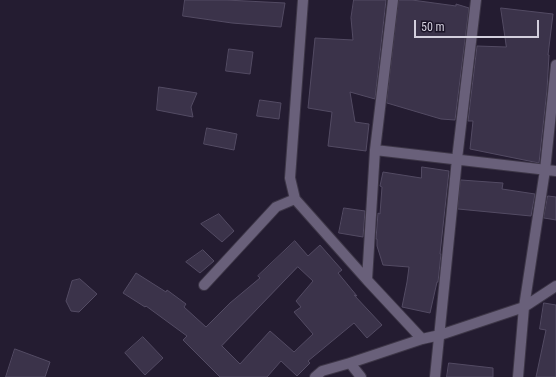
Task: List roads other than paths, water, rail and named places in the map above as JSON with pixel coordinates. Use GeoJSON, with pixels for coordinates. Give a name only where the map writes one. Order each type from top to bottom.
{"type":"FeatureCollection","features":[{"type":"Feature","properties":{"kind":"street"},"geometry":{"type":"LineString","coordinates":[[303,0],[290,178],[295,199],[422,339]]}},
{"type":"Feature","properties":{"kind":"street"},"geometry":{"type":"LineString","coordinates":[[367,280],[375,150],[393,0]]}},
{"type":"Feature","properties":{"kind":"street"},"geometry":{"type":"LineString","coordinates":[[435,377],[457,159],[476,0]]}},
{"type":"Feature","properties":{"kind":"street"},"geometry":{"type":"LineString","coordinates":[[518,377],[524,307],[545,170],[556,65]]}},
{"type":"Feature","properties":{"kind":"street"},"geometry":{"type":"LineString","coordinates":[[375,150],[556,171]]}},
{"type":"Feature","properties":{"kind":"street"},"geometry":{"type":"LineString","coordinates":[[204,285],[276,207],[295,199]]}},
{"type":"Feature","properties":{"kind":"street"},"geometry":{"type":"LineString","coordinates":[[315,377],[322,371],[422,339],[440,335],[524,307],[556,286]]}},
{"type":"Feature","properties":{"kind":"street"},"geometry":{"type":"LineString","coordinates":[[350,363],[361,377]]}}]}
